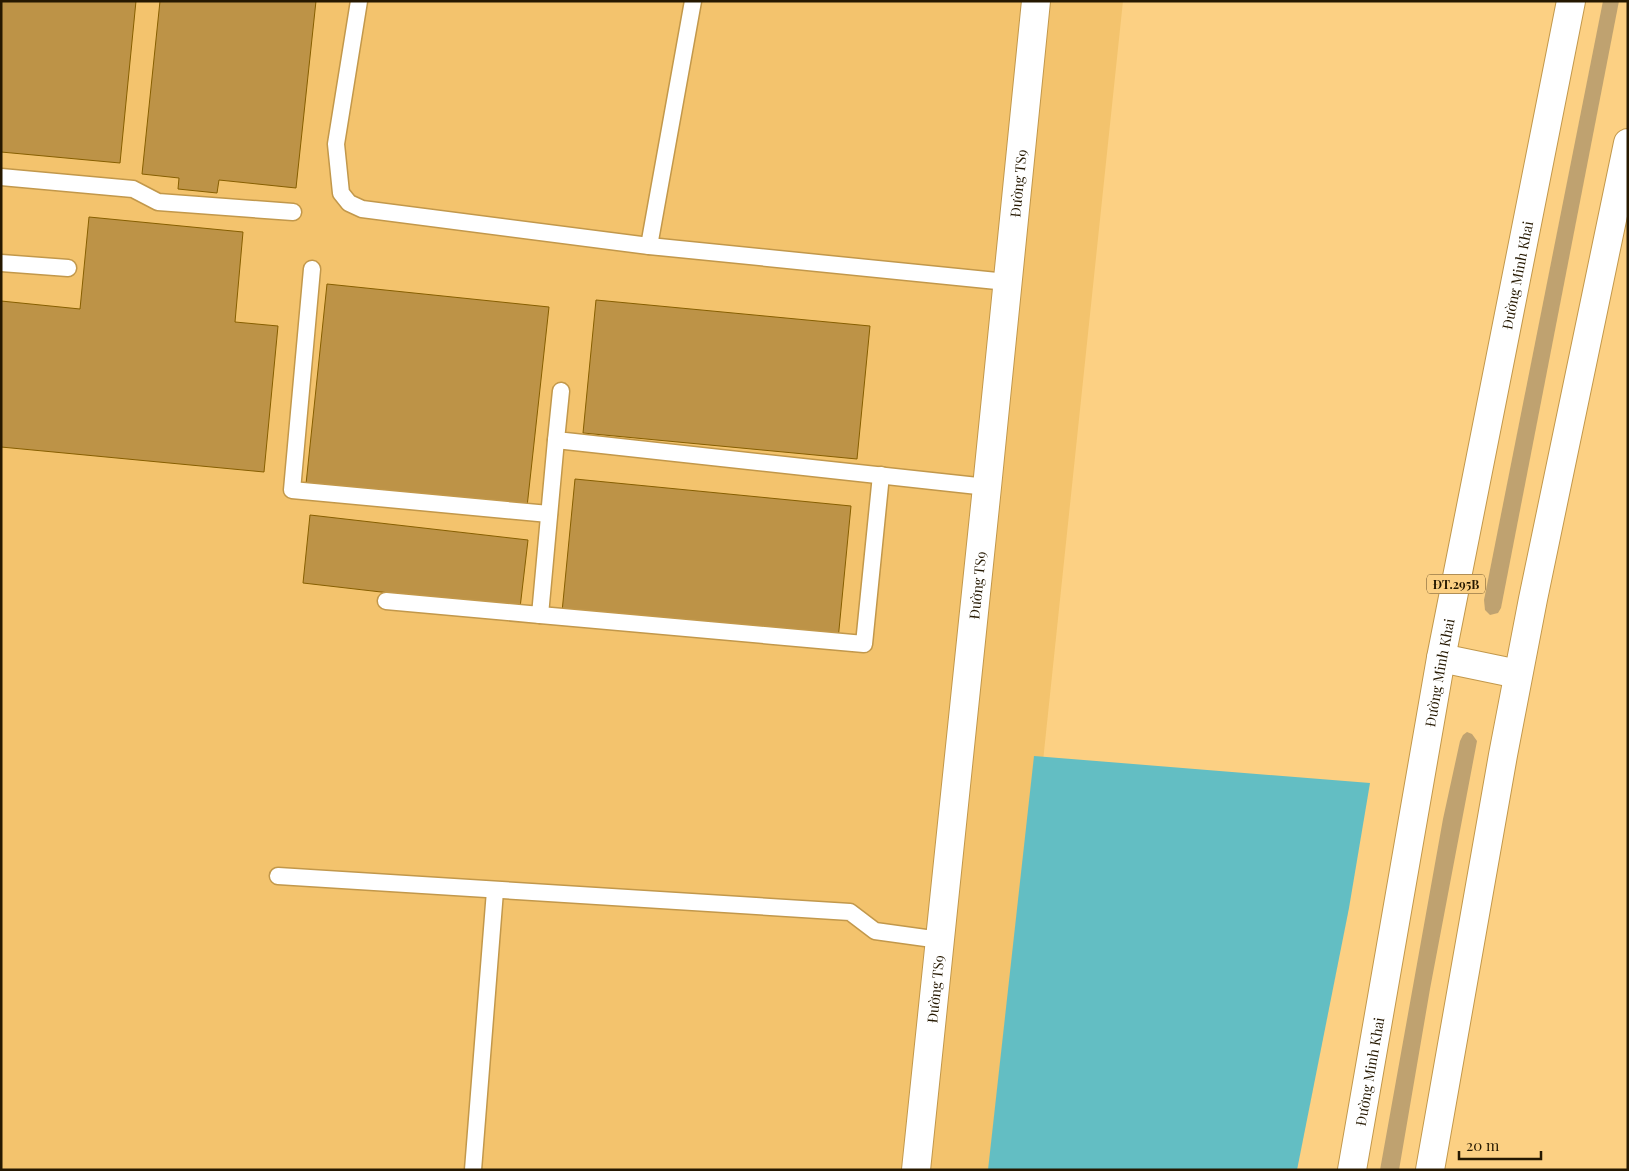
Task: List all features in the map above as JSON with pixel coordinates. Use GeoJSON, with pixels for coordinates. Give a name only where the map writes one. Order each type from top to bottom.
{"type":"FeatureCollection","features":[{"type":"Feature","properties":{"kind":"main road","name":"Đường TS9"},"geometry":{"type":"LineString","coordinates":[[916,1170],[1036,1]]}},
{"type":"Feature","properties":{"kind":"main road","name":"Đường Minh Khai"},"geometry":{"type":"LineString","coordinates":[[1352,1170],[1441,658],[1572,1]]}},
{"type":"Feature","properties":{"kind":"main road"},"geometry":{"type":"LineString","coordinates":[[1430,1170],[1518,674],[1628,144]]}},
{"type":"Feature","properties":{"kind":"main road"},"geometry":{"type":"LineString","coordinates":[[1441,658],[1518,674]]}},
{"type":"Feature","properties":{"kind":"lane"},"geometry":{"type":"LineString","coordinates":[[359,1],[336,144],[341,193],[348,203],[362,209],[649,246],[1007,282]]}},
{"type":"Feature","properties":{"kind":"lane"},"geometry":{"type":"LineString","coordinates":[[649,246],[693,1]]}},
{"type":"Feature","properties":{"kind":"lane"},"geometry":{"type":"LineString","coordinates":[[1,177],[133,189],[158,202],[293,212]]}},
{"type":"Feature","properties":{"kind":"lane"},"geometry":{"type":"LineString","coordinates":[[1,263],[68,268]]}},
{"type":"Feature","properties":{"kind":"lane"},"geometry":{"type":"LineString","coordinates":[[312,269],[292,490],[549,514]]}},
{"type":"Feature","properties":{"kind":"lane"},"geometry":{"type":"LineString","coordinates":[[540,614],[562,391]]}},
{"type":"Feature","properties":{"kind":"lane"},"geometry":{"type":"LineString","coordinates":[[556,440],[987,487]]}},
{"type":"Feature","properties":{"kind":"lane"},"geometry":{"type":"LineString","coordinates":[[386,601],[864,644],[881,475]]}},
{"type":"Feature","properties":{"kind":"lane"},"geometry":{"type":"LineString","coordinates":[[278,876],[850,912],[875,931],[940,940]]}},
{"type":"Feature","properties":{"kind":"lane"},"geometry":{"type":"LineString","coordinates":[[473,1170],[495,890]]}},
{"type":"Feature","properties":{"kind":"shaded area"},"geometry":{"type":"Polygon","coordinates":[[[1,1],[1123,1],[1000,1170],[1,1170],[1,1]]]}},
{"type":"Feature","properties":{"kind":"shaded area"},"geometry":{"type":"Polygon","coordinates":[[[1603,1],[1619,1],[1501,608],[1498,613],[1490,615],[1485,610],[1484,600],[1603,1]]]}},
{"type":"Feature","properties":{"kind":"shaded area"},"geometry":{"type":"Polygon","coordinates":[[[1467,732],[1472,734],[1477,741],[1430,989],[1399,1170],[1380,1170],[1443,819],[1460,741],[1467,732]]]}},
{"type":"Feature","properties":{"kind":"water"},"geometry":{"type":"Polygon","coordinates":[[[1034,756],[1370,783],[1349,908],[1297,1170],[988,1170],[1034,756]]]}},
{"type":"Feature","properties":{"kind":"building"},"geometry":{"type":"Polygon","coordinates":[[[1,1],[136,1],[120,163],[1,152],[1,1]]]}},
{"type":"Feature","properties":{"kind":"building"},"geometry":{"type":"Polygon","coordinates":[[[160,1],[316,1],[296,188],[219,180],[217,193],[178,189],[179,178],[142,174],[160,1]]]}},
{"type":"Feature","properties":{"kind":"building"},"geometry":{"type":"Polygon","coordinates":[[[89,217],[243,232],[235,322],[278,326],[264,472],[1,447],[1,301],[80,309],[89,217]]]}},
{"type":"Feature","properties":{"kind":"building"},"geometry":{"type":"Polygon","coordinates":[[[327,284],[549,307],[527,507],[306,484],[327,284]]]}},
{"type":"Feature","properties":{"kind":"building"},"geometry":{"type":"Polygon","coordinates":[[[596,300],[870,326],[857,459],[583,433],[596,300]]]}},
{"type":"Feature","properties":{"kind":"building"},"geometry":{"type":"Polygon","coordinates":[[[575,479],[851,506],[838,640],[562,612],[575,479]]]}},
{"type":"Feature","properties":{"kind":"building"},"geometry":{"type":"Polygon","coordinates":[[[310,515],[528,540],[520,608],[303,583],[310,515]]]}}]}
